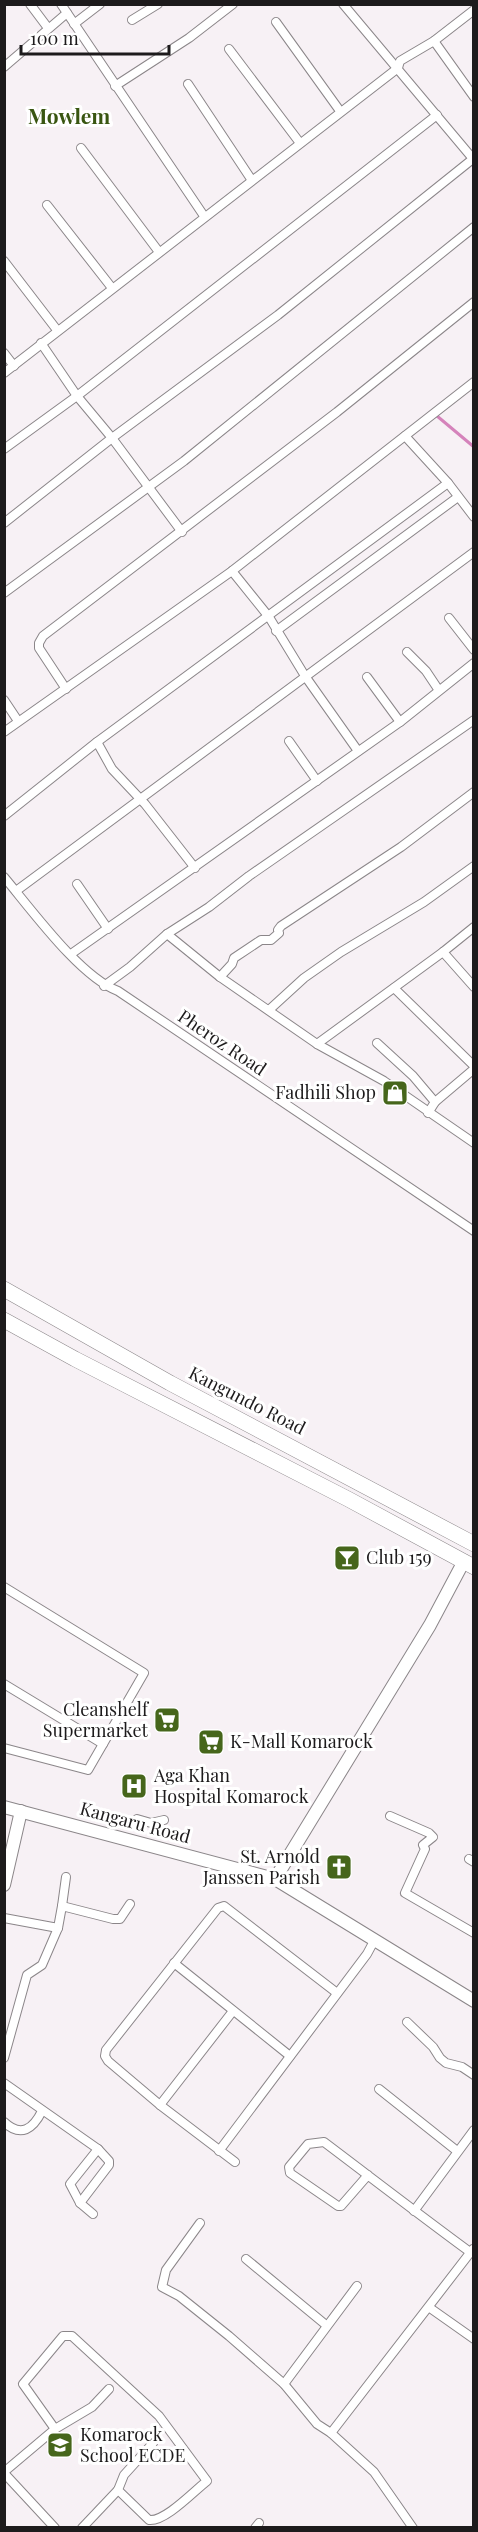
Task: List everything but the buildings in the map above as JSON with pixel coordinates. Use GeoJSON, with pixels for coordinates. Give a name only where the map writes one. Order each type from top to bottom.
{"type":"FeatureCollection","features":[{"type":"Feature","properties":{"kind":"highway","name":"Kangundo Road"},"geometry":{"type":"LineString","coordinates":[[4,1289],[170,1383],[474,1544]]}},
{"type":"Feature","properties":{"kind":"highway"},"geometry":{"type":"LineString","coordinates":[[4,1320],[75,1359],[348,1498],[469,1564]]}},
{"type":"Feature","properties":{"kind":"main road"},"geometry":{"type":"LineString","coordinates":[[275,1879],[469,1564]]}},
{"type":"Feature","properties":{"kind":"main road","name":"Kangaru Road"},"geometry":{"type":"LineString","coordinates":[[4,1807],[275,1879],[374,1941],[472,1997]]}},
{"type":"Feature","properties":{"kind":"main road"},"geometry":{"type":"LineString","coordinates":[[4,1886],[21,1811]]}},
{"type":"Feature","properties":{"kind":"street"},"geometry":{"type":"LineString","coordinates":[[30,4],[48,28]]}},
{"type":"Feature","properties":{"kind":"street"},"geometry":{"type":"LineString","coordinates":[[61,4],[204,216]]}},
{"type":"Feature","properties":{"kind":"street"},"geometry":{"type":"LineString","coordinates":[[74,24],[100,4]]}},
{"type":"Feature","properties":{"kind":"street"},"geometry":{"type":"LineString","coordinates":[[132,20],[158,4]]}},
{"type":"Feature","properties":{"kind":"street"},"geometry":{"type":"LineString","coordinates":[[116,86],[189,38],[233,4]]}},
{"type":"Feature","properties":{"kind":"street"},"geometry":{"type":"LineString","coordinates":[[4,523],[112,438],[278,315],[473,159],[398,68],[377,48],[343,4]]}},
{"type":"Feature","properties":{"kind":"street"},"geometry":{"type":"LineString","coordinates":[[4,373],[251,179],[398,68],[400,61],[434,41],[474,10]]}},
{"type":"Feature","properties":{"kind":"street"},"geometry":{"type":"LineString","coordinates":[[5,66],[67,13]]}},
{"type":"Feature","properties":{"kind":"street"},"geometry":{"type":"LineString","coordinates":[[276,22],[340,111]]}},
{"type":"Feature","properties":{"kind":"street"},"geometry":{"type":"LineString","coordinates":[[434,41],[472,92]]}},
{"type":"Feature","properties":{"kind":"street"},"geometry":{"type":"LineString","coordinates":[[229,49],[300,143]]}},
{"type":"Feature","properties":{"kind":"street"},"geometry":{"type":"LineString","coordinates":[[188,84],[251,179]]}},
{"type":"Feature","properties":{"kind":"street"},"geometry":{"type":"LineString","coordinates":[[4,449],[77,396],[437,115]]}},
{"type":"Feature","properties":{"kind":"street"},"geometry":{"type":"LineString","coordinates":[[81,148],[159,252]]}},
{"type":"Feature","properties":{"kind":"street"},"geometry":{"type":"LineString","coordinates":[[47,206],[112,288]]}},
{"type":"Feature","properties":{"kind":"street"},"geometry":{"type":"LineString","coordinates":[[4,593],[184,460],[474,227]]}},
{"type":"Feature","properties":{"kind":"street"},"geometry":{"type":"LineString","coordinates":[[6,264],[57,330]]}},
{"type":"Feature","properties":{"kind":"street"},"geometry":{"type":"LineString","coordinates":[[66,689],[39,648],[40,640],[337,412],[474,302]]}},
{"type":"Feature","properties":{"kind":"street"},"geometry":{"type":"LineString","coordinates":[[41,343],[77,396],[112,438],[182,532]]}},
{"type":"Feature","properties":{"kind":"street"},"geometry":{"type":"LineString","coordinates":[[4,353],[14,366]]}},
{"type":"Feature","properties":{"kind":"street"},"geometry":{"type":"LineString","coordinates":[[4,732],[232,571],[474,382]]}},
{"type":"Feature","properties":{"kind":"street"},"geometry":{"type":"LineString","coordinates":[[405,436],[448,483],[474,517]]}},
{"type":"Feature","properties":{"kind":"street"},"geometry":{"type":"LineString","coordinates":[[4,816],[97,742],[448,483]]}},
{"type":"Feature","properties":{"kind":"street"},"geometry":{"type":"LineString","coordinates":[[276,631],[458,497]]}},
{"type":"Feature","properties":{"kind":"street"},"geometry":{"type":"LineString","coordinates":[[16,891],[474,552]]}},
{"type":"Feature","properties":{"kind":"street"},"geometry":{"type":"LineString","coordinates":[[232,571],[269,616],[305,676],[358,752]]}},
{"type":"Feature","properties":{"kind":"street"},"geometry":{"type":"LineString","coordinates":[[449,618],[474,650]]}},
{"type":"Feature","properties":{"kind":"street"},"geometry":{"type":"LineString","coordinates":[[407,652],[426,671],[438,689]]}},
{"type":"Feature","properties":{"kind":"street"},"geometry":{"type":"LineString","coordinates":[[71,954],[400,722],[438,689],[474,663]]}},
{"type":"Feature","properties":{"kind":"street"},"geometry":{"type":"LineString","coordinates":[[367,676],[400,722]]}},
{"type":"Feature","properties":{"kind":"street"},"geometry":{"type":"LineString","coordinates":[[4,700],[18,721]]}},
{"type":"Feature","properties":{"kind":"street"},"geometry":{"type":"LineString","coordinates":[[104,986],[130,967],[167,934],[209,907],[474,720]]}},
{"type":"Feature","properties":{"kind":"street"},"geometry":{"type":"LineString","coordinates":[[289,741],[316,781]]}},
{"type":"Feature","properties":{"kind":"street"},"geometry":{"type":"LineString","coordinates":[[97,742],[112,769],[141,800],[195,868]]}},
{"type":"Feature","properties":{"kind":"street"},"geometry":{"type":"LineString","coordinates":[[220,977],[232,964],[234,958],[261,940],[270,940],[279,933],[280,926],[396,848],[401,847],[474,792]]}},
{"type":"Feature","properties":{"kind":"street"},"geometry":{"type":"LineString","coordinates":[[269,1010],[314,972],[424,902],[474,866]]}},
{"type":"Feature","properties":{"kind":"street","name":"Pheroz Road"},"geometry":{"type":"LineString","coordinates":[[4,877],[59,943],[104,986],[118,991],[474,1231]]}},
{"type":"Feature","properties":{"kind":"street"},"geometry":{"type":"LineString","coordinates":[[77,884],[108,929]]}},
{"type":"Feature","properties":{"kind":"street"},"geometry":{"type":"LineString","coordinates":[[317,1044],[474,927]]}},
{"type":"Feature","properties":{"kind":"street"},"geometry":{"type":"LineString","coordinates":[[167,934],[220,977],[317,1044],[384,1081],[474,1143]]}},
{"type":"Feature","properties":{"kind":"street"},"geometry":{"type":"LineString","coordinates":[[443,952],[474,987]]}},
{"type":"Feature","properties":{"kind":"street"},"geometry":{"type":"LineString","coordinates":[[394,988],[474,1068],[435,1102],[428,1113]]}},
{"type":"Feature","properties":{"kind":"street"},"geometry":{"type":"LineString","coordinates":[[377,1043],[413,1076],[435,1102]]}},
{"type":"Feature","properties":{"kind":"street"},"geometry":{"type":"LineString","coordinates":[[4,1587],[143,1671],[144,1674],[87,1771],[4,1748]]}},
{"type":"Feature","properties":{"kind":"street"},"geometry":{"type":"LineString","coordinates":[[4,1684],[103,1744]]}},
{"type":"Feature","properties":{"kind":"street"},"geometry":{"type":"LineString","coordinates":[[390,1816],[429,1833],[432,1837],[423,1845],[425,1849],[405,1893],[474,1933]]}},
{"type":"Feature","properties":{"kind":"street"},"geometry":{"type":"LineString","coordinates":[[137,1819],[151,1823],[164,1820]]}},
{"type":"Feature","properties":{"kind":"street"},"geometry":{"type":"LineString","coordinates":[[4,2058],[27,1975],[42,1965],[58,1928],[66,1877]]}},
{"type":"Feature","properties":{"kind":"street"},"geometry":{"type":"LineString","coordinates":[[62,1906],[120,1919],[130,1904]]}},
{"type":"Feature","properties":{"kind":"street"},"geometry":{"type":"LineString","coordinates":[[234,2162],[159,2105],[108,2061],[105,2056],[106,2050],[218,1908],[224,1906],[337,1993]]}},
{"type":"Feature","properties":{"kind":"street"},"geometry":{"type":"LineString","coordinates":[[4,1918],[58,1928]]}},
{"type":"Feature","properties":{"kind":"street"},"geometry":{"type":"LineString","coordinates":[[219,2151],[367,1954],[374,1941]]}},
{"type":"Feature","properties":{"kind":"street"},"geometry":{"type":"LineString","coordinates":[[174,1963],[290,2056]]}},
{"type":"Feature","properties":{"kind":"street"},"geometry":{"type":"LineString","coordinates":[[159,2105],[233,2011]]}},
{"type":"Feature","properties":{"kind":"street"},"geometry":{"type":"LineString","coordinates":[[407,2022],[446,2063],[462,2067],[474,2075]]}},
{"type":"Feature","properties":{"kind":"street"},"geometry":{"type":"LineString","coordinates":[[4,2083],[98,2149],[109,2161],[109,2165],[80,2203]]}},
{"type":"Feature","properties":{"kind":"street"},"geometry":{"type":"LineString","coordinates":[[379,2089],[457,2151]]}},
{"type":"Feature","properties":{"kind":"street"},"geometry":{"type":"LineString","coordinates":[[4,2122],[11,2129],[25,2130],[42,2111]]}},
{"type":"Feature","properties":{"kind":"street"},"geometry":{"type":"LineString","coordinates":[[414,2211],[474,2130]]}},
{"type":"Feature","properties":{"kind":"street"},"geometry":{"type":"LineString","coordinates":[[330,2433],[430,2308],[472,2251],[414,2211],[368,2175],[324,2142],[308,2144],[289,2168],[290,2173],[338,2206],[347,2201],[368,2175]]}},
{"type":"Feature","properties":{"kind":"street"},"geometry":{"type":"LineString","coordinates":[[93,2214],[80,2203],[71,2188],[71,2180],[98,2149]]}},
{"type":"Feature","properties":{"kind":"street"},"geometry":{"type":"LineString","coordinates":[[200,2223],[166,2270],[162,2287],[179,2296],[212,2322],[284,2384],[304,2412],[374,2472],[413,2528]]}},
{"type":"Feature","properties":{"kind":"street"},"geometry":{"type":"LineString","coordinates":[[246,2259],[326,2325]]}},
{"type":"Feature","properties":{"kind":"street"},"geometry":{"type":"LineString","coordinates":[[284,2384],[357,2286]]}},
{"type":"Feature","properties":{"kind":"street"},"geometry":{"type":"LineString","coordinates":[[430,2308],[474,2339]]}},
{"type":"Feature","properties":{"kind":"street"},"geometry":{"type":"LineString","coordinates":[[55,2429],[23,2384],[63,2336],[72,2336],[159,2416],[207,2481],[164,2516],[154,2521],[150,2520],[118,2490]]}},
{"type":"Feature","properties":{"kind":"street"},"geometry":{"type":"LineString","coordinates":[[49,2526],[4,2473],[55,2429],[92,2407],[109,2389]]}},
{"type":"Feature","properties":{"kind":"street"},"geometry":{"type":"LineString","coordinates":[[82,2528],[118,2490],[124,2475],[153,2443]]}},
{"type":"Feature","properties":{"kind":"waterway"},"geometry":{"type":"LineString","coordinates":[[437,416],[474,447]]}},
{"type":"Feature","properties":{"kind":"place","name":"Fadhili Shop"},"geometry":{"type":"Point","coordinates":[395,1093]}},
{"type":"Feature","properties":{"kind":"place","name":"Club 159"},"geometry":{"type":"Point","coordinates":[347,1558]}},
{"type":"Feature","properties":{"kind":"place","name":"Cleanshelf Supermarket"},"geometry":{"type":"Point","coordinates":[167,1720]}},
{"type":"Feature","properties":{"kind":"place","name":"K-Mall Komarock"},"geometry":{"type":"Point","coordinates":[211,1742]}},
{"type":"Feature","properties":{"kind":"place","name":"Aga Khan Hospital Komarock"},"geometry":{"type":"Point","coordinates":[134,1786]}},
{"type":"Feature","properties":{"kind":"place","name":"St. Arnold Janssen Parish"},"geometry":{"type":"Point","coordinates":[339,1867]}},
{"type":"Feature","properties":{"kind":"place","name":"Komarock School ECDE"},"geometry":{"type":"Point","coordinates":[60,2445]}},
{"type":"Feature","properties":{"kind":"district","name":"Mowlem"},"geometry":{"type":"Point","coordinates":[69,117]}}]}
